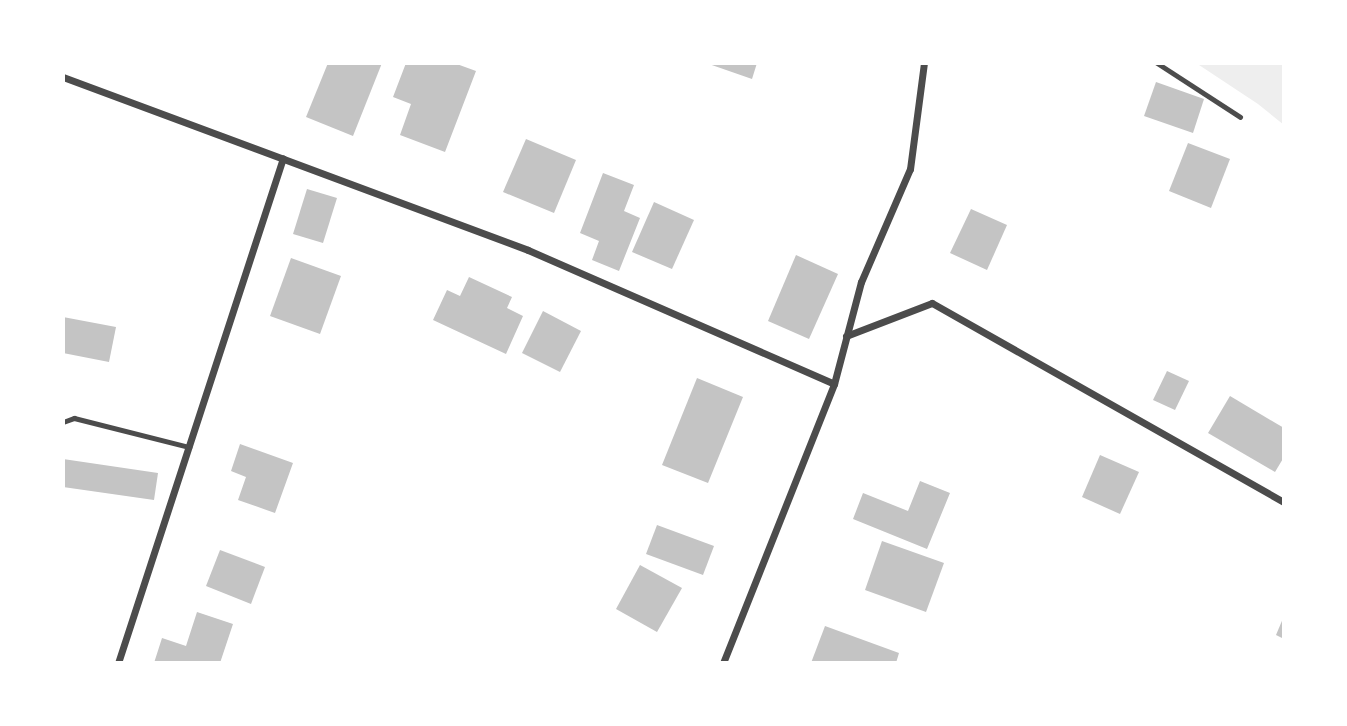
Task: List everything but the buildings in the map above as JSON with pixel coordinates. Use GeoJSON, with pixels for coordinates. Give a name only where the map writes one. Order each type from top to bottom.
{"type":"FeatureCollection","features":[{"type":"Feature","properties":{"kind":"street"},"geometry":{"type":"LineString","coordinates":[[723,663],[834,384],[846,336],[910,169],[924,63]]}},
{"type":"Feature","properties":{"kind":"street"},"geometry":{"type":"LineString","coordinates":[[63,77],[528,250],[834,384]]}},
{"type":"Feature","properties":{"kind":"street"},"geometry":{"type":"LineString","coordinates":[[118,663],[284,158]]}},
{"type":"Feature","properties":{"kind":"street"},"geometry":{"type":"LineString","coordinates":[[846,336],[932,303],[1284,502]]}},
{"type":"Feature","properties":{"kind":"lane"},"geometry":{"type":"LineString","coordinates":[[1157,63],[1240,117]]}},
{"type":"Feature","properties":{"kind":"lane"},"geometry":{"type":"LineString","coordinates":[[63,422],[74,418],[188,447]]}},
{"type":"Feature","properties":{"kind":"shaded area"},"geometry":{"type":"Polygon","coordinates":[[[1196,63],[1284,63],[1284,125],[1258,104],[1196,63]]]}}]}
